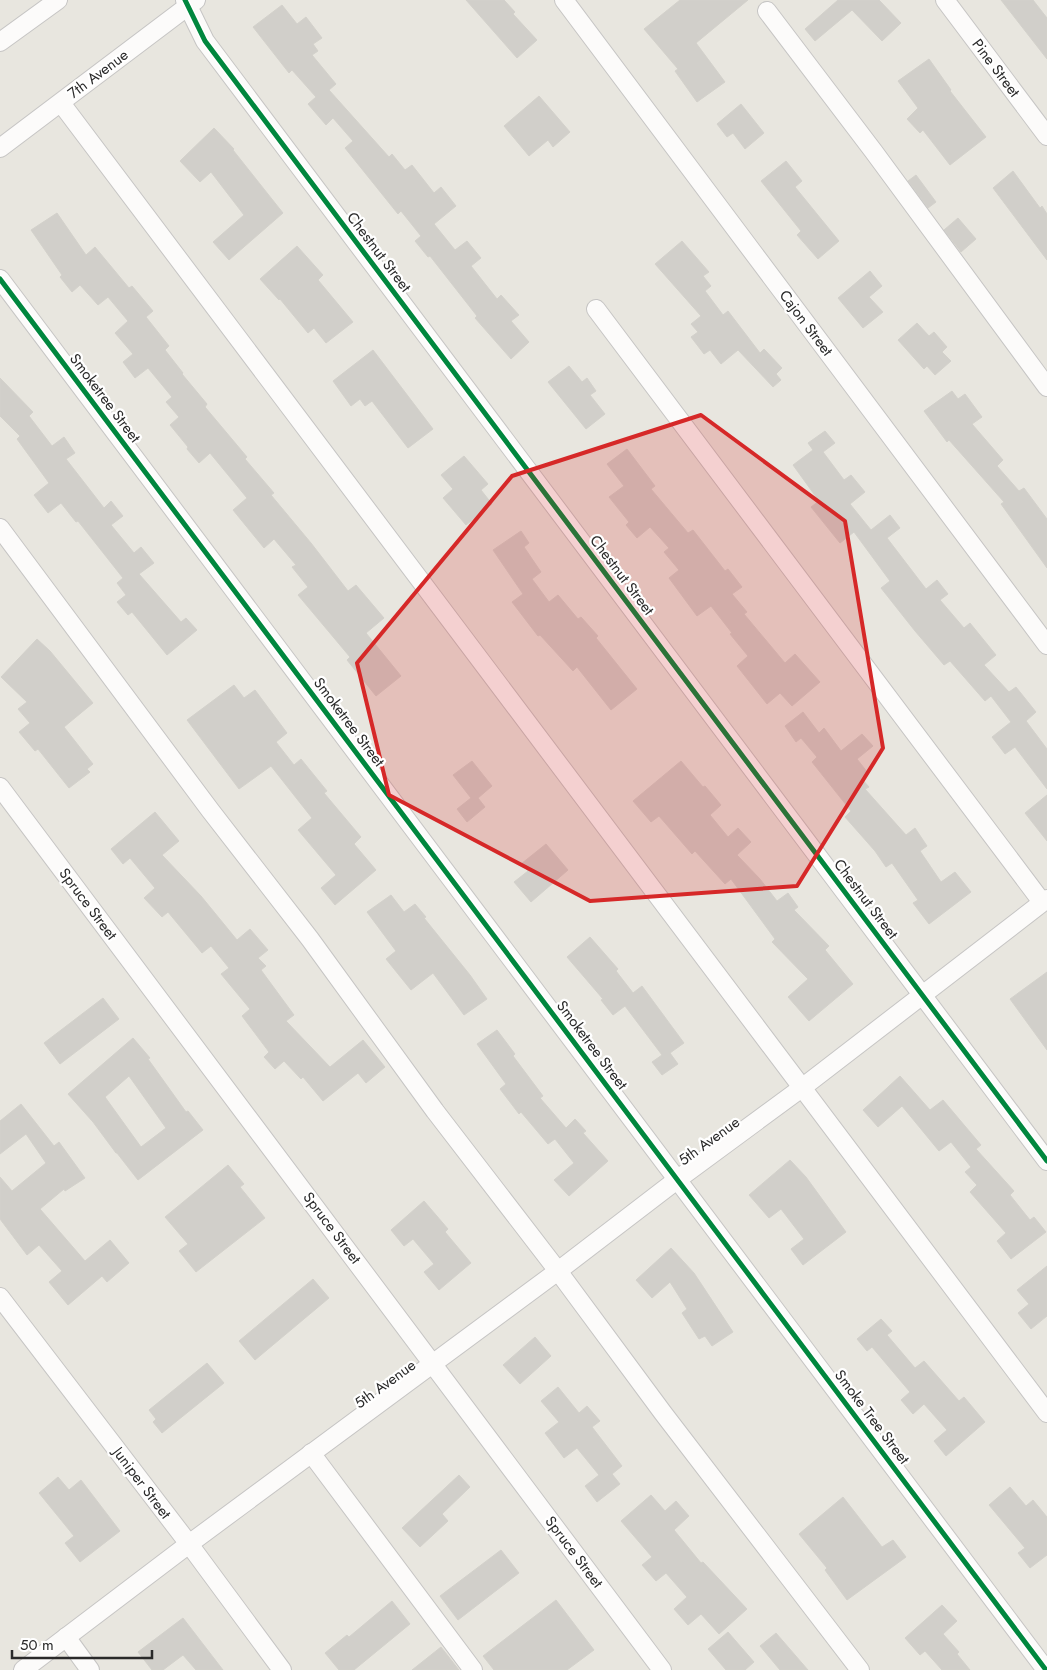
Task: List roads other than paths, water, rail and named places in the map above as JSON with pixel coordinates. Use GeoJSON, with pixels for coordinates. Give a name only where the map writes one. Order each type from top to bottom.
{"type":"FeatureCollection","features":[{"type":"Feature","properties":{"kind":"street"},"geometry":{"type":"LineString","coordinates":[[0,42],[58,0]]}},
{"type":"Feature","properties":{"kind":"street","name":"Pine Street"},"geometry":{"type":"LineString","coordinates":[[945,0],[1047,136]]}},
{"type":"Feature","properties":{"kind":"street","name":"7th Avenue"},"geometry":{"type":"LineString","coordinates":[[0,148],[61,103],[189,2]]}},
{"type":"Feature","properties":{"kind":"street","name":"Chestnut Street"},"geometry":{"type":"LineString","coordinates":[[189,2],[204,41],[1047,1161]]}},
{"type":"Feature","properties":{"kind":"street","name":"Cajon Street"},"geometry":{"type":"LineString","coordinates":[[571,3],[1047,645]]}},
{"type":"Feature","properties":{"kind":"street"},"geometry":{"type":"LineString","coordinates":[[767,11],[1047,386]]}},
{"type":"Feature","properties":{"kind":"street"},"geometry":{"type":"LineString","coordinates":[[61,103],[1047,1413]]}},
{"type":"Feature","properties":{"kind":"street","name":"Smoketree Street"},"geometry":{"type":"LineString","coordinates":[[0,279],[678,1180]]}},
{"type":"Feature","properties":{"kind":"street"},"geometry":{"type":"LineString","coordinates":[[596,309],[1045,900]]}},
{"type":"Feature","properties":{"kind":"street"},"geometry":{"type":"LineString","coordinates":[[0,528],[210,810],[310,938],[435,1112],[558,1271],[663,1413],[860,1670]]}},
{"type":"Feature","properties":{"kind":"street","name":"Spruce Street"},"geometry":{"type":"LineString","coordinates":[[0,787],[662,1670]]}},
{"type":"Feature","properties":{"kind":"street","name":"5th Avenue"},"geometry":{"type":"LineString","coordinates":[[23,1670],[189,1544],[803,1087],[1045,900]]}},
{"type":"Feature","properties":{"kind":"street","name":"Smoke Tree Street"},"geometry":{"type":"LineString","coordinates":[[678,1180],[1046,1670]]}},
{"type":"Feature","properties":{"kind":"street","name":"Juniper Street"},"geometry":{"type":"LineString","coordinates":[[0,1297],[189,1544],[282,1670]]}},
{"type":"Feature","properties":{"kind":"street"},"geometry":{"type":"LineString","coordinates":[[311,1453],[473,1670]]}},
{"type":"Feature","properties":{"kind":"street"},"geometry":{"type":"LineString","coordinates":[[66,1638],[90,1670]]}}]}
